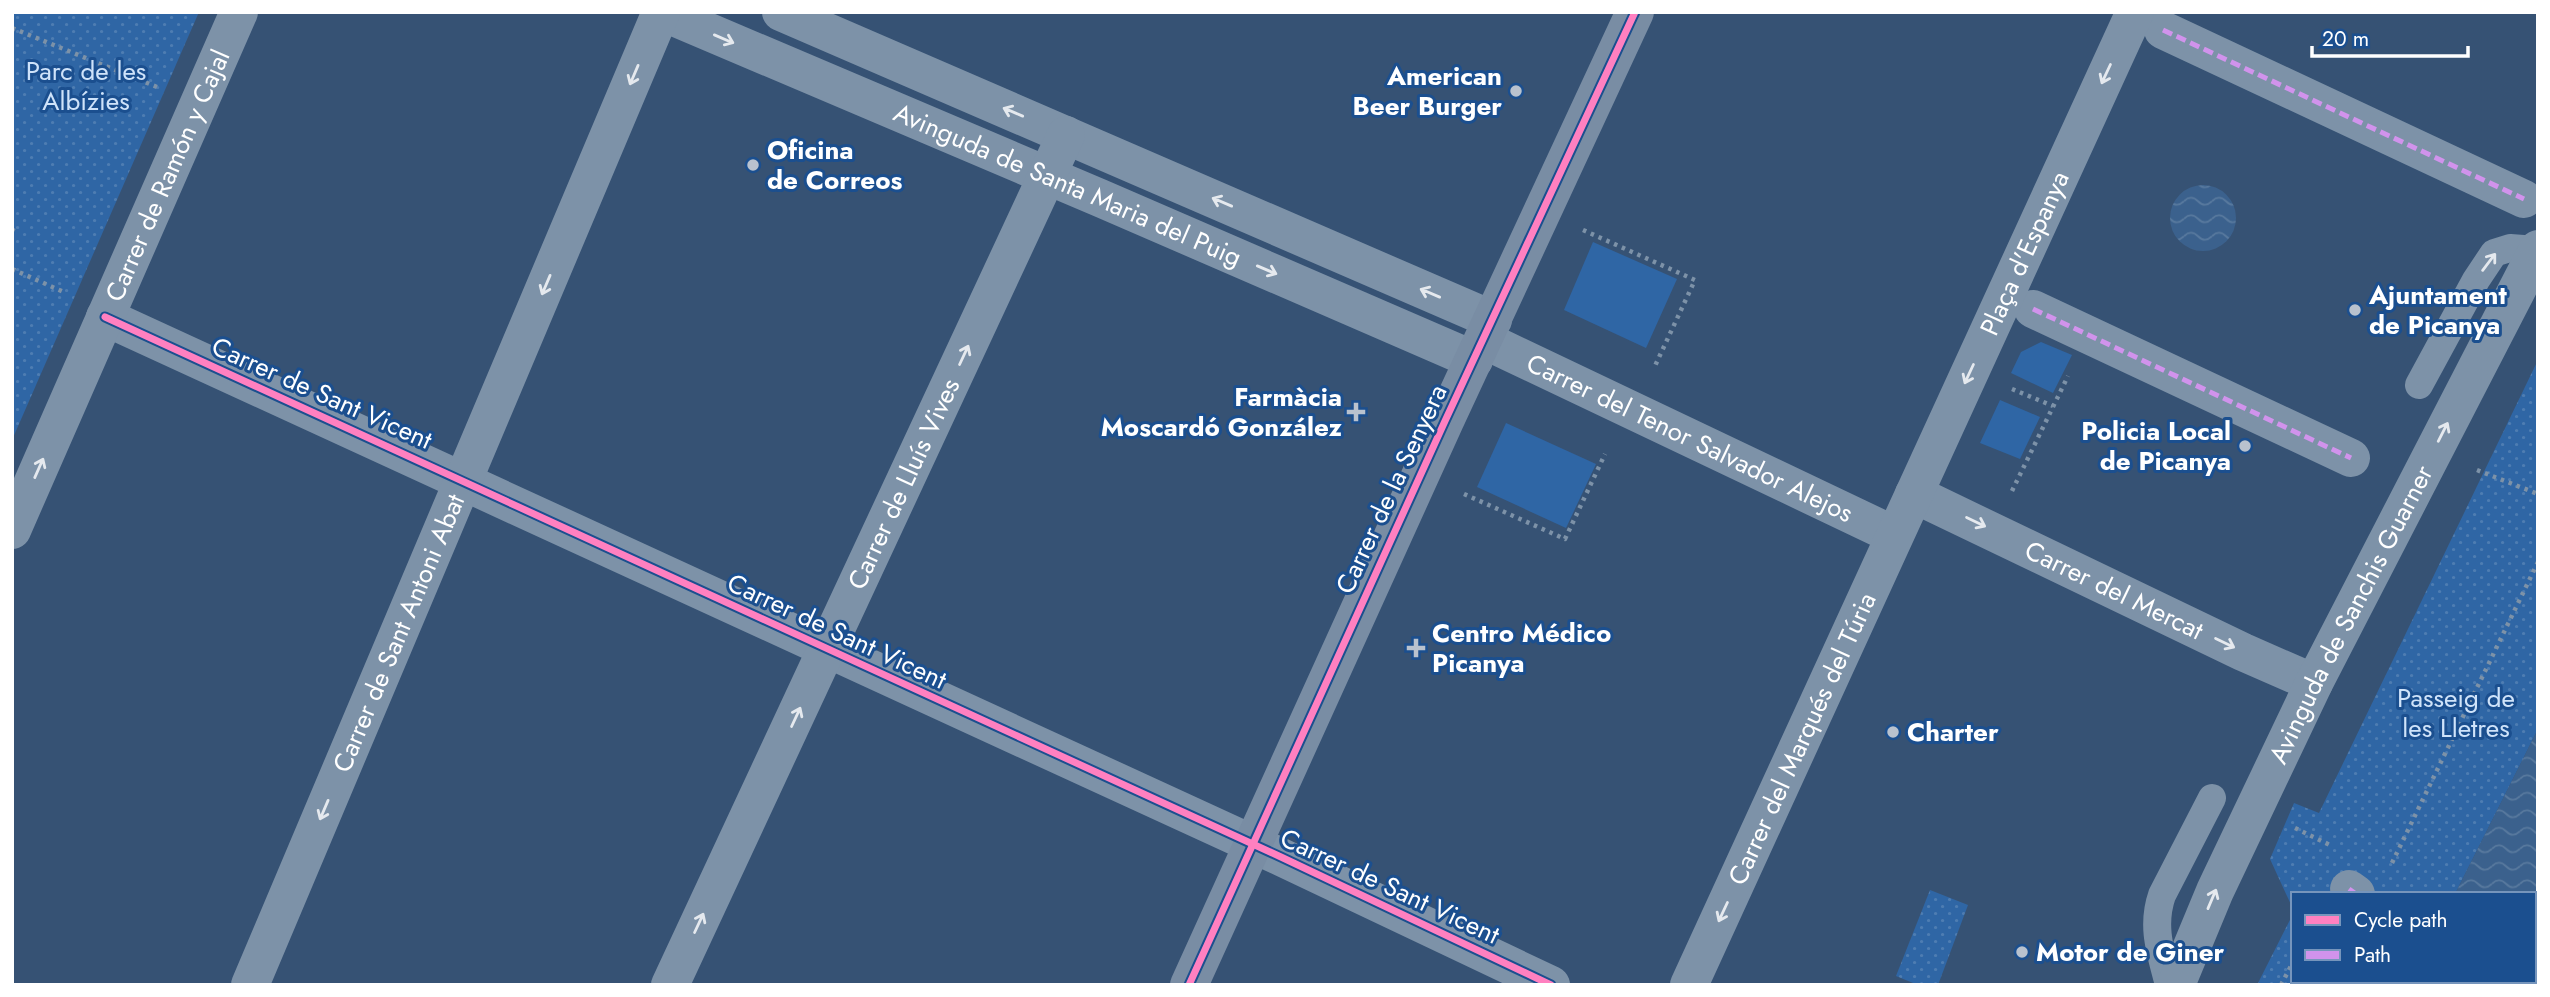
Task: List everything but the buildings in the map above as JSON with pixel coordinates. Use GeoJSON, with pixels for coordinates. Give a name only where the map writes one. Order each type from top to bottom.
{"type":"FeatureCollection","features":[{"type":"Feature","properties":{"kind":"street","name":"Carrer de Ramón y Cajal"},"geometry":{"type":"LineString","coordinates":[[12,530],[90,307],[239,12]]}},
{"type":"Feature","properties":{"kind":"street","name":"Avinguda de Santa Maria del Puig"},"geometry":{"type":"LineString","coordinates":[[661,12],[1047,175],[1484,340]]}},
{"type":"Feature","properties":{"kind":"street","name":"Carrer de Sant Antoni Abat"},"geometry":{"type":"LineString","coordinates":[[250,985],[661,12]]}},
{"type":"Feature","properties":{"kind":"street","name":"Avinguda de Santa Maria del Puig"},"geometry":{"type":"LineString","coordinates":[[781,12],[1066,135],[1484,340]]}},
{"type":"Feature","properties":{"kind":"street","name":"Carrer de la Senyera"},"geometry":{"type":"LineString","coordinates":[[1189,985],[1635,12]]}},
{"type":"Feature","properties":{"kind":"street","name":"Plaça d'Espanya"},"geometry":{"type":"LineString","coordinates":[[1914,494],[2149,21],[2524,199]]}},
{"type":"Feature","properties":{"kind":"street","name":"Carrer de Lluís Vives"},"geometry":{"type":"LineString","coordinates":[[670,985],[1066,135]]}},
{"type":"Feature","properties":{"kind":"street","name":"Avinguda de Sanchis Guarner"},"geometry":{"type":"LineString","coordinates":[[2176,985],[2216,891],[2314,683],[2537,250]]}},
{"type":"Feature","properties":{"kind":"street","name":"Carrer de Sant Vicent"},"geometry":{"type":"LineString","coordinates":[[90,307],[827,650],[1254,845],[1550,985]]}},
{"type":"Feature","properties":{"kind":"street","name":"Plaça d'Espanya"},"geometry":{"type":"LineString","coordinates":[[2034,309],[2351,458]]}},
{"type":"Feature","properties":{"kind":"street","name":"Carrer del Tenor Salvador Alejos"},"geometry":{"type":"LineString","coordinates":[[1484,340],[1894,535]]}},
{"type":"Feature","properties":{"kind":"street","name":"Carrer del Marqués del Túria"},"geometry":{"type":"LineString","coordinates":[[1689,985],[1914,494]]}},
{"type":"Feature","properties":{"kind":"street","name":"Carrer del Mercat"},"geometry":{"type":"LineString","coordinates":[[1914,494],[2243,652],[2314,683]]}},
{"type":"Feature","properties":{"kind":"lane"},"geometry":{"type":"LineString","coordinates":[[2419,385],[2476,280],[2494,253],[2510,248],[2537,250]]}},
{"type":"Feature","properties":{"kind":"lane"},"geometry":{"type":"LineString","coordinates":[[2169,985],[2156,930],[2156,912],[2162,895],[2212,798]]}},
{"type":"Feature","properties":{"kind":"path"},"geometry":{"type":"LineString","coordinates":[[12,28],[165,91]]}},
{"type":"Feature","properties":{"kind":"path"},"geometry":{"type":"LineString","coordinates":[[1582,229],[1695,281],[1654,369]]}},
{"type":"Feature","properties":{"kind":"path"},"geometry":{"type":"LineString","coordinates":[[12,269],[90,307]]}},
{"type":"Feature","properties":{"kind":"path"},"geometry":{"type":"LineString","coordinates":[[2008,502],[2088,334]]}},
{"type":"Feature","properties":{"kind":"path"},"geometry":{"type":"LineString","coordinates":[[2010,388],[2053,406]]}},
{"type":"Feature","properties":{"kind":"path"},"geometry":{"type":"LineString","coordinates":[[1461,492],[1565,539],[1605,454]]}},
{"type":"Feature","properties":{"kind":"path"},"geometry":{"type":"LineString","coordinates":[[2466,466],[2538,494]]}},
{"type":"Feature","properties":{"kind":"path"},"geometry":{"type":"LineString","coordinates":[[2352,892],[2390,867],[2538,562]]}},
{"type":"Feature","properties":{"kind":"path"},"geometry":{"type":"LineString","coordinates":[[2281,985],[2291,966]]}},
{"type":"Feature","properties":{"kind":"green space","name":"Parc de les Albízies"},"geometry":{"type":"Polygon","coordinates":[[[12,12],[199,12],[12,440],[12,12]]]}},
{"type":"Feature","properties":{"kind":"green space"},"geometry":{"type":"Polygon","coordinates":[[[1593,242],[1677,279],[1646,348],[1564,310],[1593,242]]]}},
{"type":"Feature","properties":{"kind":"green space"},"geometry":{"type":"Polygon","coordinates":[[[2041,342],[2072,355],[2053,393],[2011,373],[2021,352],[2041,342]]]}},
{"type":"Feature","properties":{"kind":"green space","name":"Passeig de les Lletres"},"geometry":{"type":"Polygon","coordinates":[[[2538,360],[2538,729],[2456,892],[2291,892],[2291,905],[2270,859],[2294,803],[2319,813],[2538,360]]]}},
{"type":"Feature","properties":{"kind":"green space"},"geometry":{"type":"Polygon","coordinates":[[[2000,400],[2040,417],[2020,459],[1980,443],[2000,400]]]}},
{"type":"Feature","properties":{"kind":"green space"},"geometry":{"type":"Polygon","coordinates":[[[1506,423],[1596,464],[1566,528],[1477,487],[1506,423]]]}},
{"type":"Feature","properties":{"kind":"green space"},"geometry":{"type":"Polygon","coordinates":[[[1930,890],[1968,905],[1938,985],[1918,985],[1896,976],[1930,890]]]}},
{"type":"Feature","properties":{"kind":"green space"},"geometry":{"type":"Polygon","coordinates":[[[2291,918],[2291,983],[2406,983],[2406,985],[2257,985],[2291,918]]]}},
{"type":"Feature","properties":{"kind":"water"},"geometry":{"type":"Polygon","coordinates":[[[2203,185],[2216,188],[2226,195],[2233,205],[2236,218],[2233,231],[2226,241],[2216,248],[2203,251],[2190,248],[2180,241],[2173,231],[2170,218],[2173,205],[2180,195],[2190,188],[2203,185]]]}},
{"type":"Feature","properties":{"kind":"water"},"geometry":{"type":"Polygon","coordinates":[[[2538,729],[2538,985],[2406,985],[2536,983],[2536,892],[2456,892],[2538,729]]]}},
{"type":"Feature","properties":{"kind":"marked path"},"geometry":{"type":"LineString","coordinates":[[2163,30],[2524,199]]}},
{"type":"Feature","properties":{"kind":"marked path"},"geometry":{"type":"LineString","coordinates":[[2033,309],[2351,458]]}},
{"type":"Feature","properties":{"kind":"marked path"},"geometry":{"type":"LineString","coordinates":[[2349,889],[2353,892]]}},
{"type":"Feature","properties":{"kind":"cycle path"},"geometry":{"type":"LineString","coordinates":[[1189,985],[1445,421],[1635,12]]}},
{"type":"Feature","properties":{"kind":"cycle path"},"geometry":{"type":"LineString","coordinates":[[105,317],[1281,857],[1551,985]]}},
{"type":"Feature","properties":{"kind":"place","name":"American Beer Burger"},"geometry":{"type":"Point","coordinates":[1516,91]}},
{"type":"Feature","properties":{"kind":"place","name":"Oficina de Correos"},"geometry":{"type":"Point","coordinates":[753,165]}},
{"type":"Feature","properties":{"kind":"place","name":"Ajuntament de Picanya"},"geometry":{"type":"Point","coordinates":[2355,310]}},
{"type":"Feature","properties":{"kind":"place","name":"Farmàcia Moscardó González"},"geometry":{"type":"Point","coordinates":[1356,412]}},
{"type":"Feature","properties":{"kind":"place","name":"Policia Local de Picanya"},"geometry":{"type":"Point","coordinates":[2245,446]}},
{"type":"Feature","properties":{"kind":"place","name":"Centro Médico Picanya"},"geometry":{"type":"Point","coordinates":[1416,648]}},
{"type":"Feature","properties":{"kind":"place","name":"Charter"},"geometry":{"type":"Point","coordinates":[1893,732]}},
{"type":"Feature","properties":{"kind":"place","name":"Motor de Giner"},"geometry":{"type":"Point","coordinates":[2022,952]}}]}
